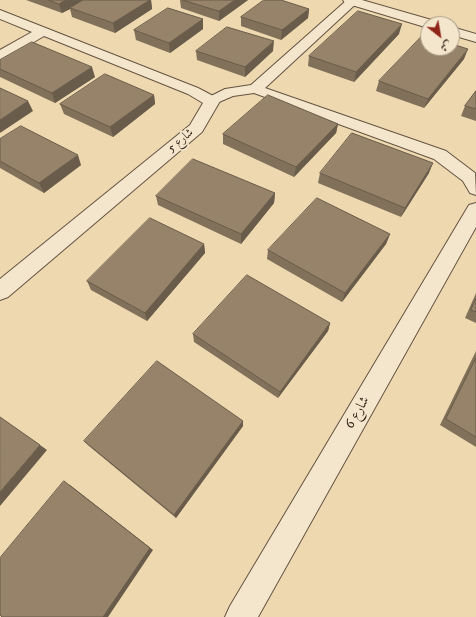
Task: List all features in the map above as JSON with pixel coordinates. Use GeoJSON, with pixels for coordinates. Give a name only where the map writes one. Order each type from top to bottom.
{"type":"FeatureCollection","features":[{"type":"Feature","properties":{"kind":"street"},"geometry":{"type":"LineString","coordinates":[[359,1],[420,21]]}},
{"type":"Feature","properties":{"kind":"street"},"geometry":{"type":"LineString","coordinates":[[0,14],[193,90],[212,101]]}},
{"type":"Feature","properties":{"kind":"street"},"geometry":{"type":"LineString","coordinates":[[0,56],[44,31]]}},
{"type":"Feature","properties":{"kind":"street"},"geometry":{"type":"LineString","coordinates":[[460,33],[476,38]]}},
{"type":"Feature","properties":{"kind":"street","name":"شارع 5"},"geometry":{"type":"LineString","coordinates":[[0,291],[196,128],[212,101]]}},
{"type":"Feature","properties":{"kind":"street","name":"شارع 6"},"geometry":{"type":"LineString","coordinates":[[241,617],[476,210]]}},
{"type":"Feature","properties":{"kind":"lane"},"geometry":{"type":"LineString","coordinates":[[255,89],[359,1]]}},
{"type":"Feature","properties":{"kind":"lane"},"geometry":{"type":"LineString","coordinates":[[212,101],[230,92],[255,89],[440,155],[469,177],[476,189]]}},
{"type":"Feature","properties":{"kind":"building"},"geometry":{"type":"Polygon","coordinates":[[[49,0],[66,0],[59,4],[49,0]]]}},
{"type":"Feature","properties":{"kind":"building"},"geometry":{"type":"Polygon","coordinates":[[[83,0],[150,0],[113,23],[70,8],[83,0]]]}},
{"type":"Feature","properties":{"kind":"building"},"geometry":{"type":"Polygon","coordinates":[[[183,0],[235,0],[219,11],[183,0]]]}},
{"type":"Feature","properties":{"kind":"building"},"geometry":{"type":"Polygon","coordinates":[[[264,0],[281,0],[309,9],[282,30],[241,17],[264,0]]]}},
{"type":"Feature","properties":{"kind":"building"},"geometry":{"type":"Polygon","coordinates":[[[168,8],[203,19],[169,43],[134,30],[168,8]]]}},
{"type":"Feature","properties":{"kind":"building"},"geometry":{"type":"Polygon","coordinates":[[[358,11],[402,24],[356,72],[309,56],[358,11]]]}},
{"type":"Feature","properties":{"kind":"building"},"geometry":{"type":"Polygon","coordinates":[[[227,27],[274,41],[245,67],[196,51],[227,27]]]}},
{"type":"Feature","properties":{"kind":"building"},"geometry":{"type":"Polygon","coordinates":[[[420,38],[420,56],[460,56],[460,46],[468,49],[428,99],[379,81],[420,38]]]}},
{"type":"Feature","properties":{"kind":"building"},"geometry":{"type":"Polygon","coordinates":[[[32,42],[92,67],[52,93],[0,69],[0,60],[32,42]]]}},
{"type":"Feature","properties":{"kind":"building"},"geometry":{"type":"Polygon","coordinates":[[[105,74],[154,95],[110,127],[60,104],[105,74]]]}},
{"type":"Feature","properties":{"kind":"building"},"geometry":{"type":"Polygon","coordinates":[[[0,88],[28,101],[0,120],[0,88]]]}},
{"type":"Feature","properties":{"kind":"building"},"geometry":{"type":"Polygon","coordinates":[[[476,91],[476,109],[465,106],[476,91]]]}},
{"type":"Feature","properties":{"kind":"building"},"geometry":{"type":"Polygon","coordinates":[[[268,95],[338,124],[296,167],[223,134],[268,95]]]}},
{"type":"Feature","properties":{"kind":"building"},"geometry":{"type":"Polygon","coordinates":[[[21,126],[78,155],[39,183],[0,161],[0,139],[21,126]]]}},
{"type":"Feature","properties":{"kind":"building"},"geometry":{"type":"Polygon","coordinates":[[[352,133],[433,163],[405,208],[320,173],[352,133]]]}},
{"type":"Feature","properties":{"kind":"building"},"geometry":{"type":"Polygon","coordinates":[[[193,159],[275,193],[241,234],[156,196],[193,159]]]}},
{"type":"Feature","properties":{"kind":"building"},"geometry":{"type":"Polygon","coordinates":[[[317,198],[390,234],[345,293],[268,250],[317,198]]]}},
{"type":"Feature","properties":{"kind":"building"},"geometry":{"type":"Polygon","coordinates":[[[150,218],[204,244],[145,313],[87,281],[150,218]]]}},
{"type":"Feature","properties":{"kind":"building"},"geometry":{"type":"Polygon","coordinates":[[[247,275],[330,323],[280,392],[193,334],[247,275]]]}},
{"type":"Feature","properties":{"kind":"building"},"geometry":{"type":"Polygon","coordinates":[[[476,299],[476,312],[471,310],[476,299]]]}},
{"type":"Feature","properties":{"kind":"building"},"geometry":{"type":"Polygon","coordinates":[[[476,358],[476,437],[446,419],[476,358]]]}},
{"type":"Feature","properties":{"kind":"building"},"geometry":{"type":"Polygon","coordinates":[[[157,361],[243,421],[174,515],[84,441],[157,361]]]}},
{"type":"Feature","properties":{"kind":"building"},"geometry":{"type":"Polygon","coordinates":[[[0,417],[40,445],[0,492],[0,417]]]}},
{"type":"Feature","properties":{"kind":"building"},"geometry":{"type":"Polygon","coordinates":[[[64,481],[150,548],[103,617],[2,617],[0,615],[0,558],[64,481]]]}}]}
